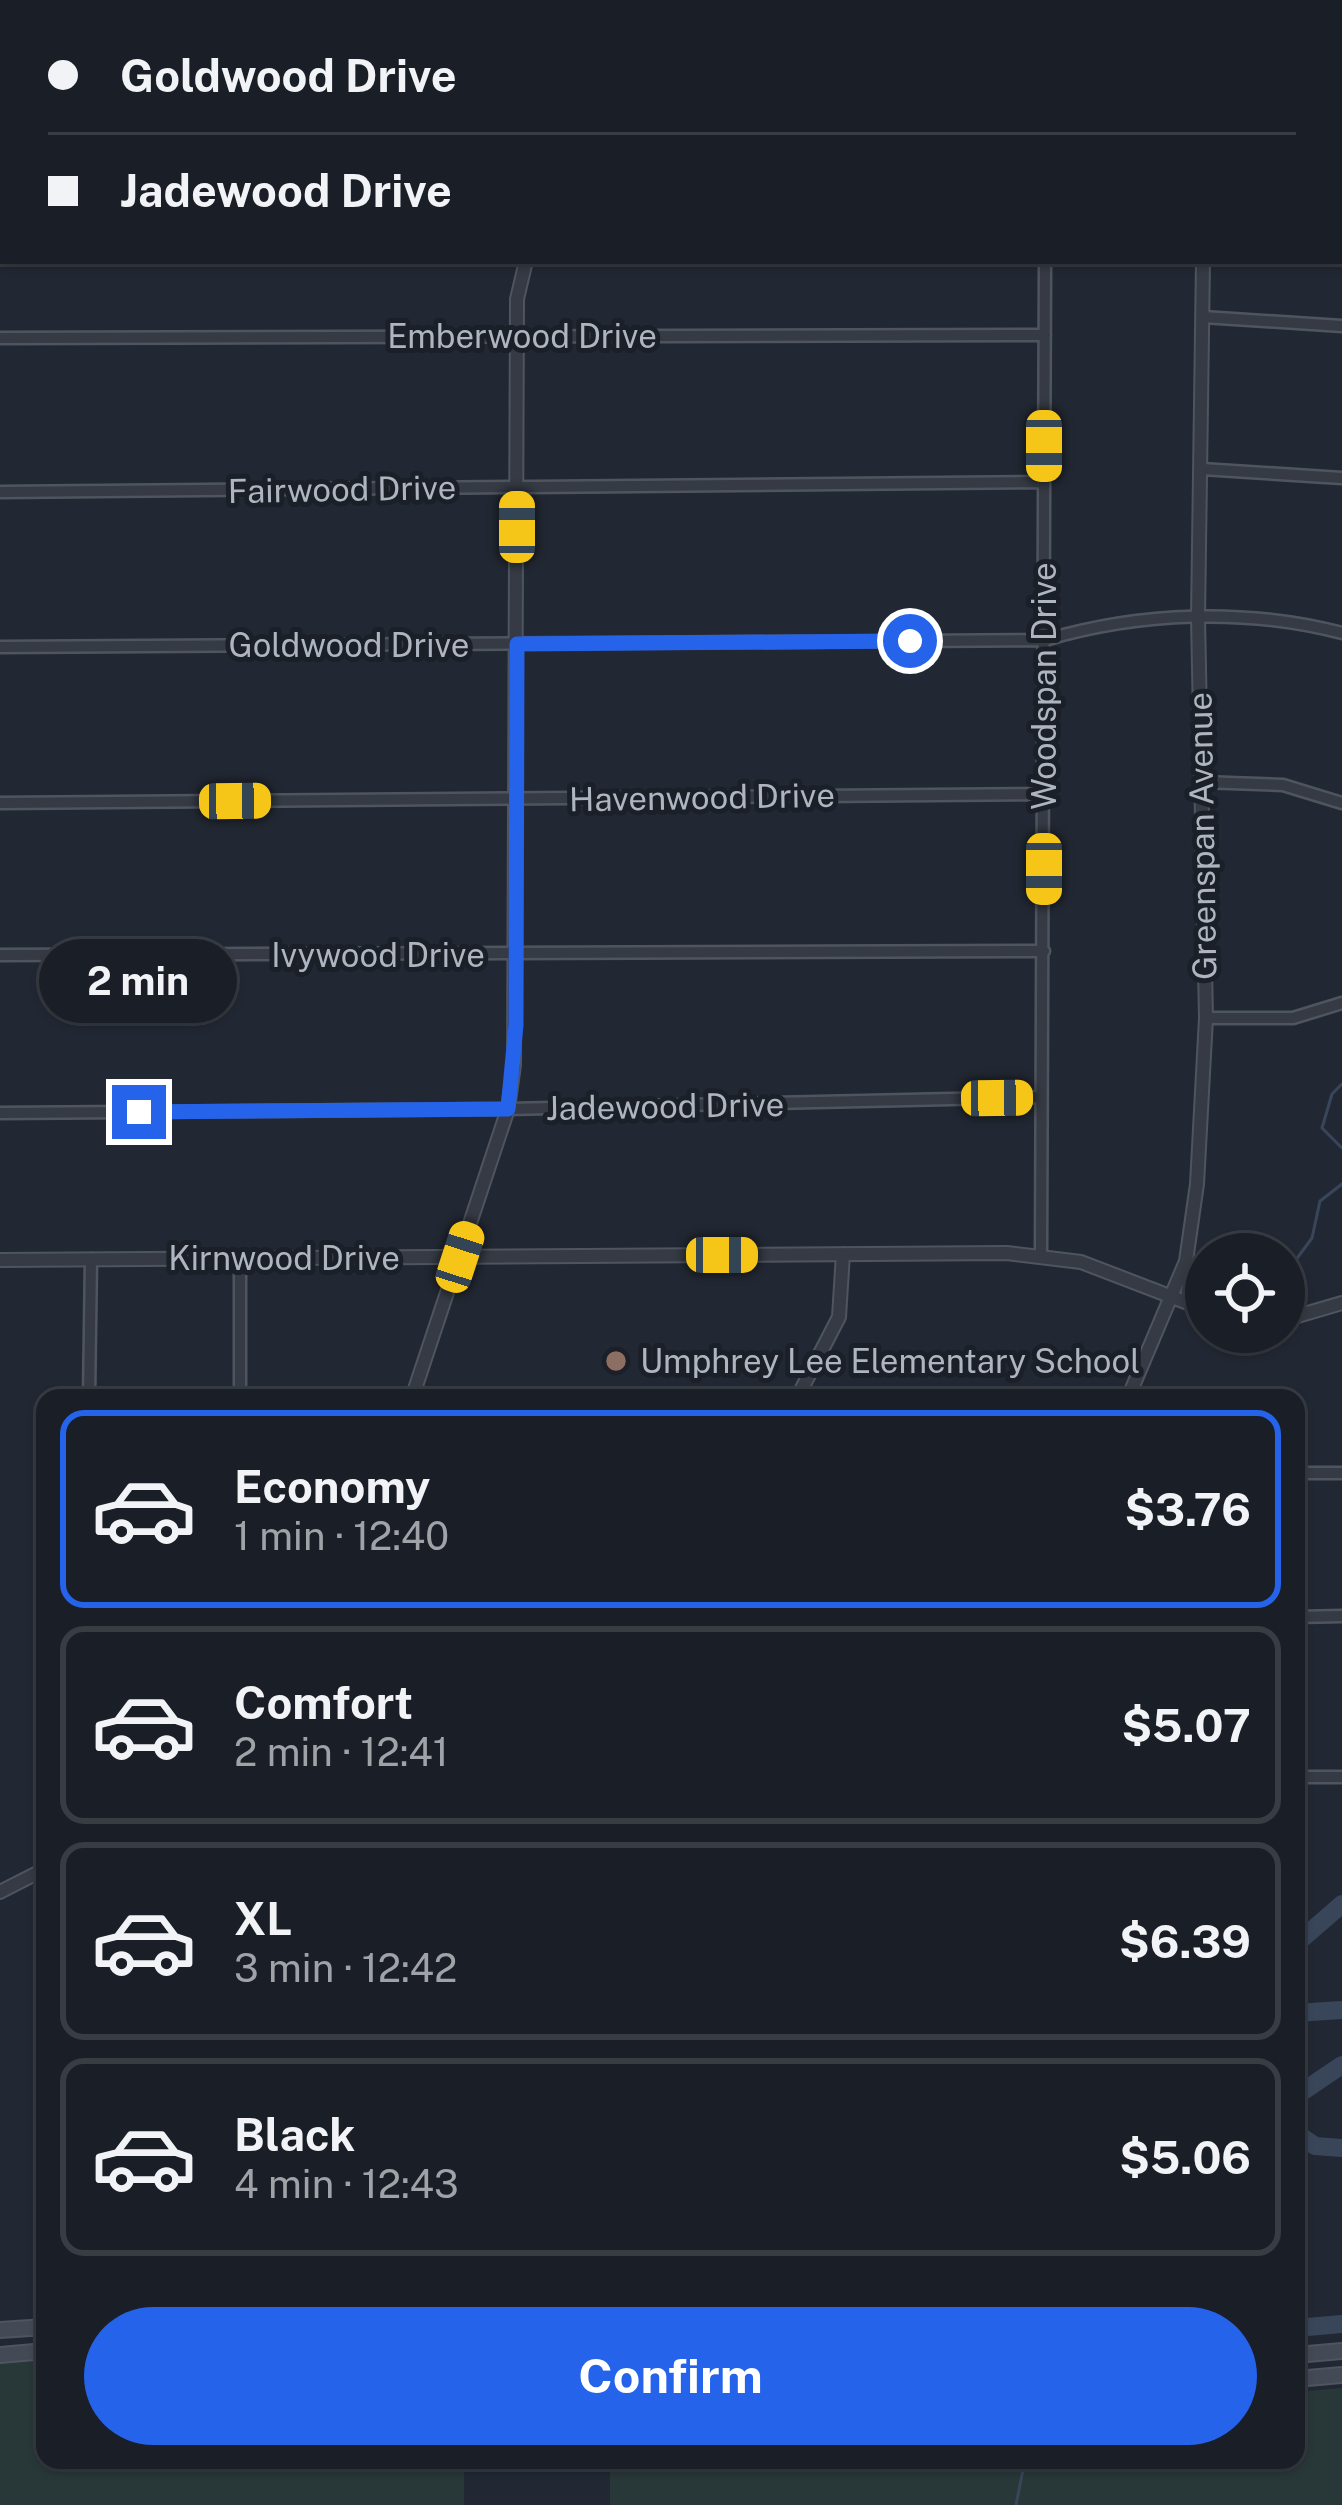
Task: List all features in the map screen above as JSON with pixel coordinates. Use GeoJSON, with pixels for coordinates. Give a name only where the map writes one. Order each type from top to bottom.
{"type":"FeatureCollection","features":[{"type":"Feature","properties":{"kind":"main road"},"geometry":{"type":"LineString","coordinates":[[0,2330],[36,2327]]}},
{"type":"Feature","properties":{"kind":"main road"},"geometry":{"type":"LineString","coordinates":[[1305,2354],[1342,2351]]}},
{"type":"Feature","properties":{"kind":"main road"},"geometry":{"type":"LineString","coordinates":[[0,2355],[36,2352]]}},
{"type":"Feature","properties":{"kind":"main road"},"geometry":{"type":"LineString","coordinates":[[1305,2378],[1342,2375]]}},
{"type":"Feature","properties":{"kind":"street"},"geometry":{"type":"LineString","coordinates":[[415,1389],[508,1109],[516,955],[517,299],[525,264]]}},
{"type":"Feature","properties":{"kind":"street","name":"Woodspan Drive"},"geometry":{"type":"LineString","coordinates":[[1041,1256],[1045,264]]}},
{"type":"Feature","properties":{"kind":"street","name":"Greenspan Avenue"},"geometry":{"type":"LineString","coordinates":[[1133,1389],[1191,1240],[1206,1018],[1198,618],[1202,264]]}},
{"type":"Feature","properties":{"kind":"street"},"geometry":{"type":"LineString","coordinates":[[1203,317],[1342,326]]}},
{"type":"Feature","properties":{"kind":"street","name":"Emberwood Drive"},"geometry":{"type":"LineString","coordinates":[[0,338],[1045,335]]}},
{"type":"Feature","properties":{"kind":"street"},"geometry":{"type":"LineString","coordinates":[[1202,469],[1342,478]]}},
{"type":"Feature","properties":{"kind":"street","name":"Fairwood Drive"},"geometry":{"type":"LineString","coordinates":[[0,492],[1044,482]]}},
{"type":"Feature","properties":{"kind":"street","name":"Goldwood Drive"},"geometry":{"type":"LineString","coordinates":[[0,647],[1045,640],[1118,619],[1198,618],[1258,619],[1342,633]]}},
{"type":"Feature","properties":{"kind":"street"},"geometry":{"type":"LineString","coordinates":[[1202,782],[1282,785],[1342,803]]}},
{"type":"Feature","properties":{"kind":"street","name":"Havenwood Drive"},"geometry":{"type":"LineString","coordinates":[[0,803],[1044,794]]}},
{"type":"Feature","properties":{"kind":"street","name":"Ivywood Drive"},"geometry":{"type":"LineString","coordinates":[[0,955],[1044,952]]}},
{"type":"Feature","properties":{"kind":"street"},"geometry":{"type":"LineString","coordinates":[[1206,1018],[1293,1018],[1342,1003]]}},
{"type":"Feature","properties":{"kind":"street","name":"Jadewood Drive"},"geometry":{"type":"LineString","coordinates":[[0,1113],[508,1109],[1041,1097]]}},
{"type":"Feature","properties":{"kind":"street"},"geometry":{"type":"LineString","coordinates":[[802,1389],[839,1317],[843,1254]]}},
{"type":"Feature","properties":{"kind":"street","name":"Kirnwood Drive"},"geometry":{"type":"LineString","coordinates":[[0,1260],[1041,1256],[1103,1269],[1185,1302]]}},
{"type":"Feature","properties":{"kind":"street"},"geometry":{"type":"LineString","coordinates":[[240,1258],[240,1389]]}},
{"type":"Feature","properties":{"kind":"street"},"geometry":{"type":"LineString","coordinates":[[89,1389],[91,1259]]}},
{"type":"Feature","properties":{"kind":"street"},"geometry":{"type":"LineString","coordinates":[[1305,1314],[1342,1303]]}},
{"type":"Feature","properties":{"kind":"street"},"geometry":{"type":"LineString","coordinates":[[1305,1473],[1342,1473]]}},
{"type":"Feature","properties":{"kind":"street"},"geometry":{"type":"LineString","coordinates":[[1305,1617],[1342,1616]]}},
{"type":"Feature","properties":{"kind":"street"},"geometry":{"type":"LineString","coordinates":[[1305,1777],[1342,1777]]}},
{"type":"Feature","properties":{"kind":"street"},"geometry":{"type":"LineString","coordinates":[[0,1892],[36,1874]]}},
{"type":"Feature","properties":{"kind":"shaded area"},"geometry":{"type":"Polygon","coordinates":[[[36,2361],[36,2469],[464,2469],[464,2505],[0,2505],[0,2363],[36,2361]]]}},
{"type":"Feature","properties":{"kind":"shaded area"},"geometry":{"type":"Polygon","coordinates":[[[1342,2388],[1342,2505],[610,2505],[610,2469],[1305,2469],[1305,2391],[1342,2388]]]}},
{"type":"Feature","properties":{"kind":"waterway"},"geometry":{"type":"LineString","coordinates":[[1342,1084],[1332,1094],[1322,1128],[1342,1148]]}},
{"type":"Feature","properties":{"kind":"waterway"},"geometry":{"type":"LineString","coordinates":[[1305,1248],[1312,1238],[1320,1201],[1342,1184]]}},
{"type":"Feature","properties":{"kind":"waterway"},"geometry":{"type":"LineString","coordinates":[[1305,1936],[1342,1904]]}},
{"type":"Feature","properties":{"kind":"waterway"},"geometry":{"type":"LineString","coordinates":[[1305,2012],[1342,2010]]}},
{"type":"Feature","properties":{"kind":"waterway"},"geometry":{"type":"LineString","coordinates":[[1305,2090],[1342,2065]]}},
{"type":"Feature","properties":{"kind":"waterway"},"geometry":{"type":"LineString","coordinates":[[1305,2139],[1315,2146],[1342,2148]]}},
{"type":"Feature","properties":{"kind":"waterway"},"geometry":{"type":"LineString","coordinates":[[1305,2327],[1342,2324]]}},
{"type":"Feature","properties":{"kind":"waterway"},"geometry":{"type":"LineString","coordinates":[[1016,2505],[1023,2469]]}},
{"type":"Feature","properties":{"kind":"place","name":"Umphrey Lee Elementary School"},"geometry":{"type":"Point","coordinates":[616,1361]}},
{"type":"Feature","properties":{"kind":"route"},"geometry":{"type":"LineString","coordinates":[[139,1112],[508,1109],[516,1025],[517,644],[910,641]]}}]}
